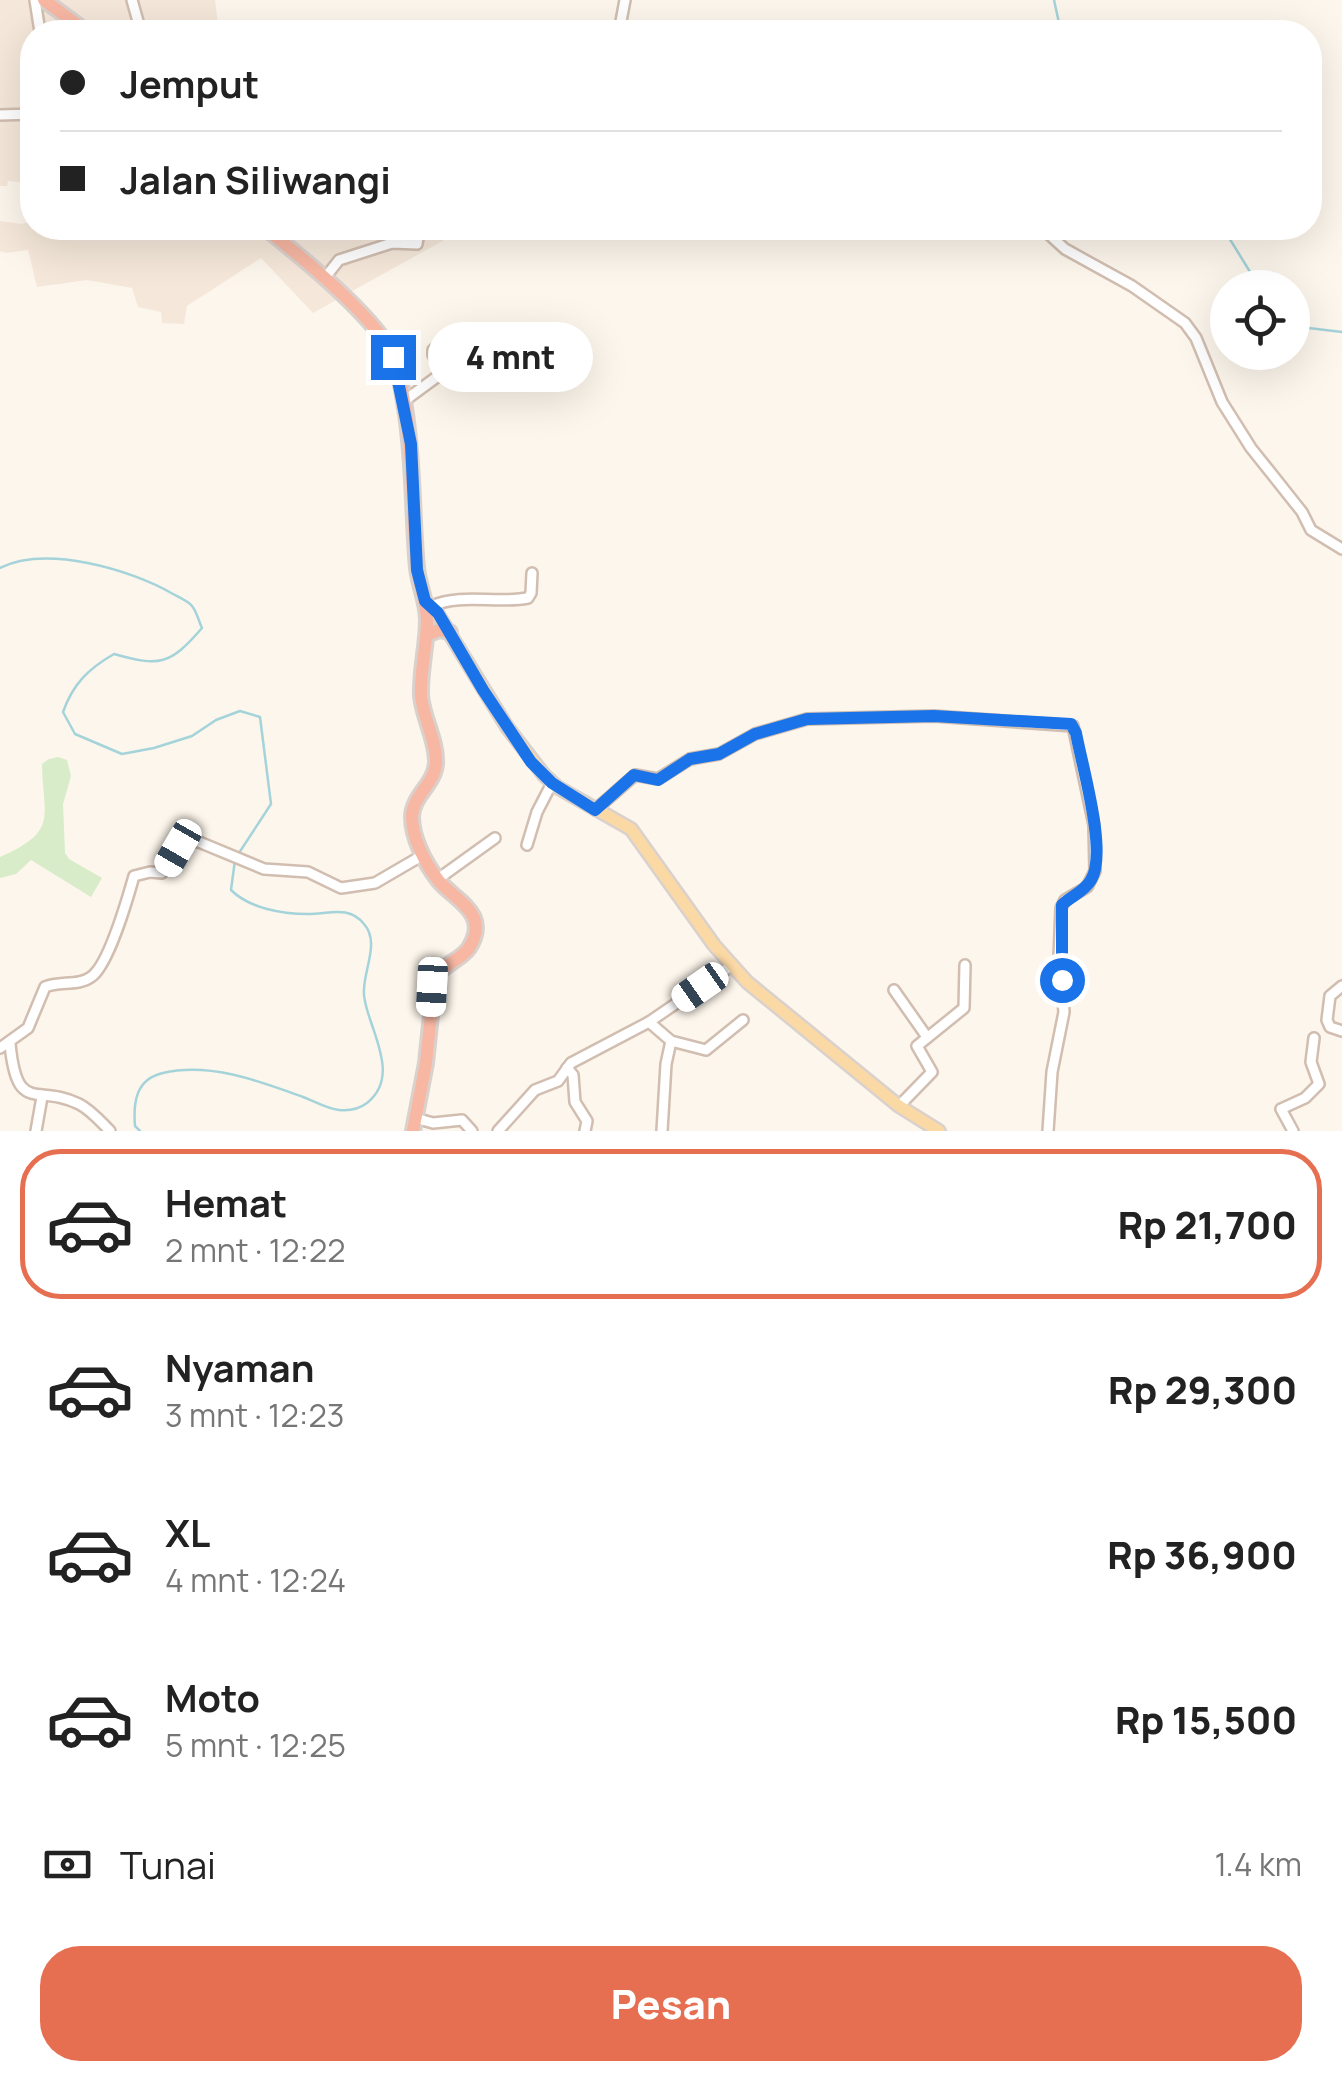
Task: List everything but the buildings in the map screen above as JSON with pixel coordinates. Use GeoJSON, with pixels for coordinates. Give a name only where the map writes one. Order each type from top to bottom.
{"type":"FeatureCollection","features":[{"type":"Feature","properties":{"kind":"highway"},"geometry":{"type":"LineString","coordinates":[[44,0],[71,20]]}},
{"type":"Feature","properties":{"kind":"highway"},"geometry":{"type":"LineString","coordinates":[[279,240],[324,279],[388,345],[404,401],[414,470],[417,570],[428,603],[421,689],[436,765],[413,808],[412,822],[438,879],[468,905],[474,929],[466,952],[434,977],[431,1030],[415,1122],[399,1131]]}},
{"type":"Feature","properties":{"kind":"highway"},"geometry":{"type":"LineString","coordinates":[[427,635],[439,630],[450,632]]}},
{"type":"Feature","properties":{"kind":"main road"},"geometry":{"type":"LineString","coordinates":[[428,603],[531,762],[552,783],[640,838],[731,966],[821,1046],[899,1106],[939,1131]]}},
{"type":"Feature","properties":{"kind":"street"},"geometry":{"type":"LineString","coordinates":[[324,279],[341,260],[392,243],[417,244],[418,240]]}},
{"type":"Feature","properties":{"kind":"street"},"geometry":{"type":"LineString","coordinates":[[1055,240],[1186,324],[1196,338],[1222,402],[1252,448],[1302,512],[1311,530],[1342,549]]}},
{"type":"Feature","properties":{"kind":"street"},"geometry":{"type":"LineString","coordinates":[[404,401],[480,346],[463,334],[453,334],[432,352],[445,371]]}},
{"type":"Feature","properties":{"kind":"street"},"geometry":{"type":"LineString","coordinates":[[428,603],[451,598],[528,598],[532,593],[532,574]]}},
{"type":"Feature","properties":{"kind":"street"},"geometry":{"type":"LineString","coordinates":[[595,810],[634,775],[658,780],[690,759],[719,754],[755,734],[798,721],[934,716],[1073,726],[1094,825],[1095,871],[1087,887],[1066,900],[1061,908],[1064,1012],[1052,1072],[1048,1131]]}},
{"type":"Feature","properties":{"kind":"street"},"geometry":{"type":"LineString","coordinates":[[526,845],[539,806],[552,783]]}},
{"type":"Feature","properties":{"kind":"street"},"geometry":{"type":"LineString","coordinates":[[438,879],[495,838]]}},
{"type":"Feature","properties":{"kind":"street"},"geometry":{"type":"LineString","coordinates":[[110,1131],[81,1105],[35,1096],[19,1083],[5,1046],[28,1028],[45,987],[85,980],[95,974],[123,914],[134,875],[162,874],[180,843],[188,840],[269,870],[308,872],[331,886],[347,888],[375,883],[424,855]]}},
{"type":"Feature","properties":{"kind":"street"},"geometry":{"type":"LineString","coordinates":[[899,1106],[932,1072],[917,1049],[964,1008],[965,965]]}},
{"type":"Feature","properties":{"kind":"street"},"geometry":{"type":"LineString","coordinates":[[498,1131],[536,1088],[558,1081],[574,1061],[649,1022],[731,966]]}},
{"type":"Feature","properties":{"kind":"street"},"geometry":{"type":"LineString","coordinates":[[1342,986],[1330,996],[1327,1022],[1342,1031]]}},
{"type":"Feature","properties":{"kind":"street"},"geometry":{"type":"LineString","coordinates":[[894,990],[927,1037]]}},
{"type":"Feature","properties":{"kind":"street"},"geometry":{"type":"LineString","coordinates":[[649,1022],[671,1041],[708,1050],[743,1020]]}},
{"type":"Feature","properties":{"kind":"street"},"geometry":{"type":"LineString","coordinates":[[1294,1131],[1281,1109],[1304,1099],[1319,1084],[1311,1062],[1314,1038]]}},
{"type":"Feature","properties":{"kind":"street"},"geometry":{"type":"LineString","coordinates":[[662,1131],[671,1041]]}},
{"type":"Feature","properties":{"kind":"street"},"geometry":{"type":"LineString","coordinates":[[566,1068],[574,1074],[574,1099],[587,1120],[585,1131]]}},
{"type":"Feature","properties":{"kind":"street"},"geometry":{"type":"LineString","coordinates":[[36,1131],[42,1096]]}},
{"type":"Feature","properties":{"kind":"street"},"geometry":{"type":"LineString","coordinates":[[415,1122],[462,1120],[472,1131]]}},
{"type":"Feature","properties":{"kind":"shaded area"},"geometry":{"type":"Polygon","coordinates":[[[0,0],[215,0],[218,20],[20,20],[20,182],[8,181],[7,186],[0,186],[0,0]]]}},
{"type":"Feature","properties":{"kind":"shaded area"},"geometry":{"type":"Polygon","coordinates":[[[0,221],[20,224],[20,240],[444,240],[313,313],[261,258],[187,306],[184,324],[162,323],[161,312],[138,307],[132,288],[87,280],[37,287],[28,250],[0,251],[0,221]]]}},
{"type":"Feature","properties":{"kind":"green space"},"geometry":{"type":"Polygon","coordinates":[[[58,757],[67,760],[71,776],[63,804],[65,853],[102,878],[91,897],[31,860],[16,874],[0,878],[0,857],[32,839],[44,821],[42,764],[58,757]]]}},
{"type":"Feature","properties":{"kind":"waterway"},"geometry":{"type":"LineString","coordinates":[[1054,0],[1058,20]]}},
{"type":"Feature","properties":{"kind":"waterway"},"geometry":{"type":"LineString","coordinates":[[1230,240],[1249,270]]}},
{"type":"Feature","properties":{"kind":"waterway"},"geometry":{"type":"LineString","coordinates":[[1310,328],[1342,332]]}},
{"type":"Feature","properties":{"kind":"waterway"},"geometry":{"type":"LineString","coordinates":[[0,568],[40,559],[88,563],[134,576],[192,606],[202,628],[181,650],[154,661],[114,654],[82,678],[63,712],[75,734],[122,754],[192,736],[216,720],[240,711],[260,717],[271,804],[239,853]]}},
{"type":"Feature","properties":{"kind":"waterway"},"geometry":{"type":"LineString","coordinates":[[140,1131],[135,1126],[138,1093],[147,1080],[163,1073],[199,1070],[234,1075],[343,1110],[367,1103],[381,1085],[380,1052],[364,997],[371,947],[369,931],[358,918],[345,912],[287,913],[247,901],[231,890],[235,860]]}},
{"type":"Feature","properties":{"kind":"route"},"geometry":{"type":"LineString","coordinates":[[393,357],[411,444],[417,570],[425,601],[438,613],[531,762],[552,783],[595,810],[634,775],[658,780],[690,759],[719,754],[755,734],[816,718],[878,720],[934,716],[1071,724],[1092,806],[1096,859],[1094,876],[1087,887],[1062,905],[1062,980]]}}]}
